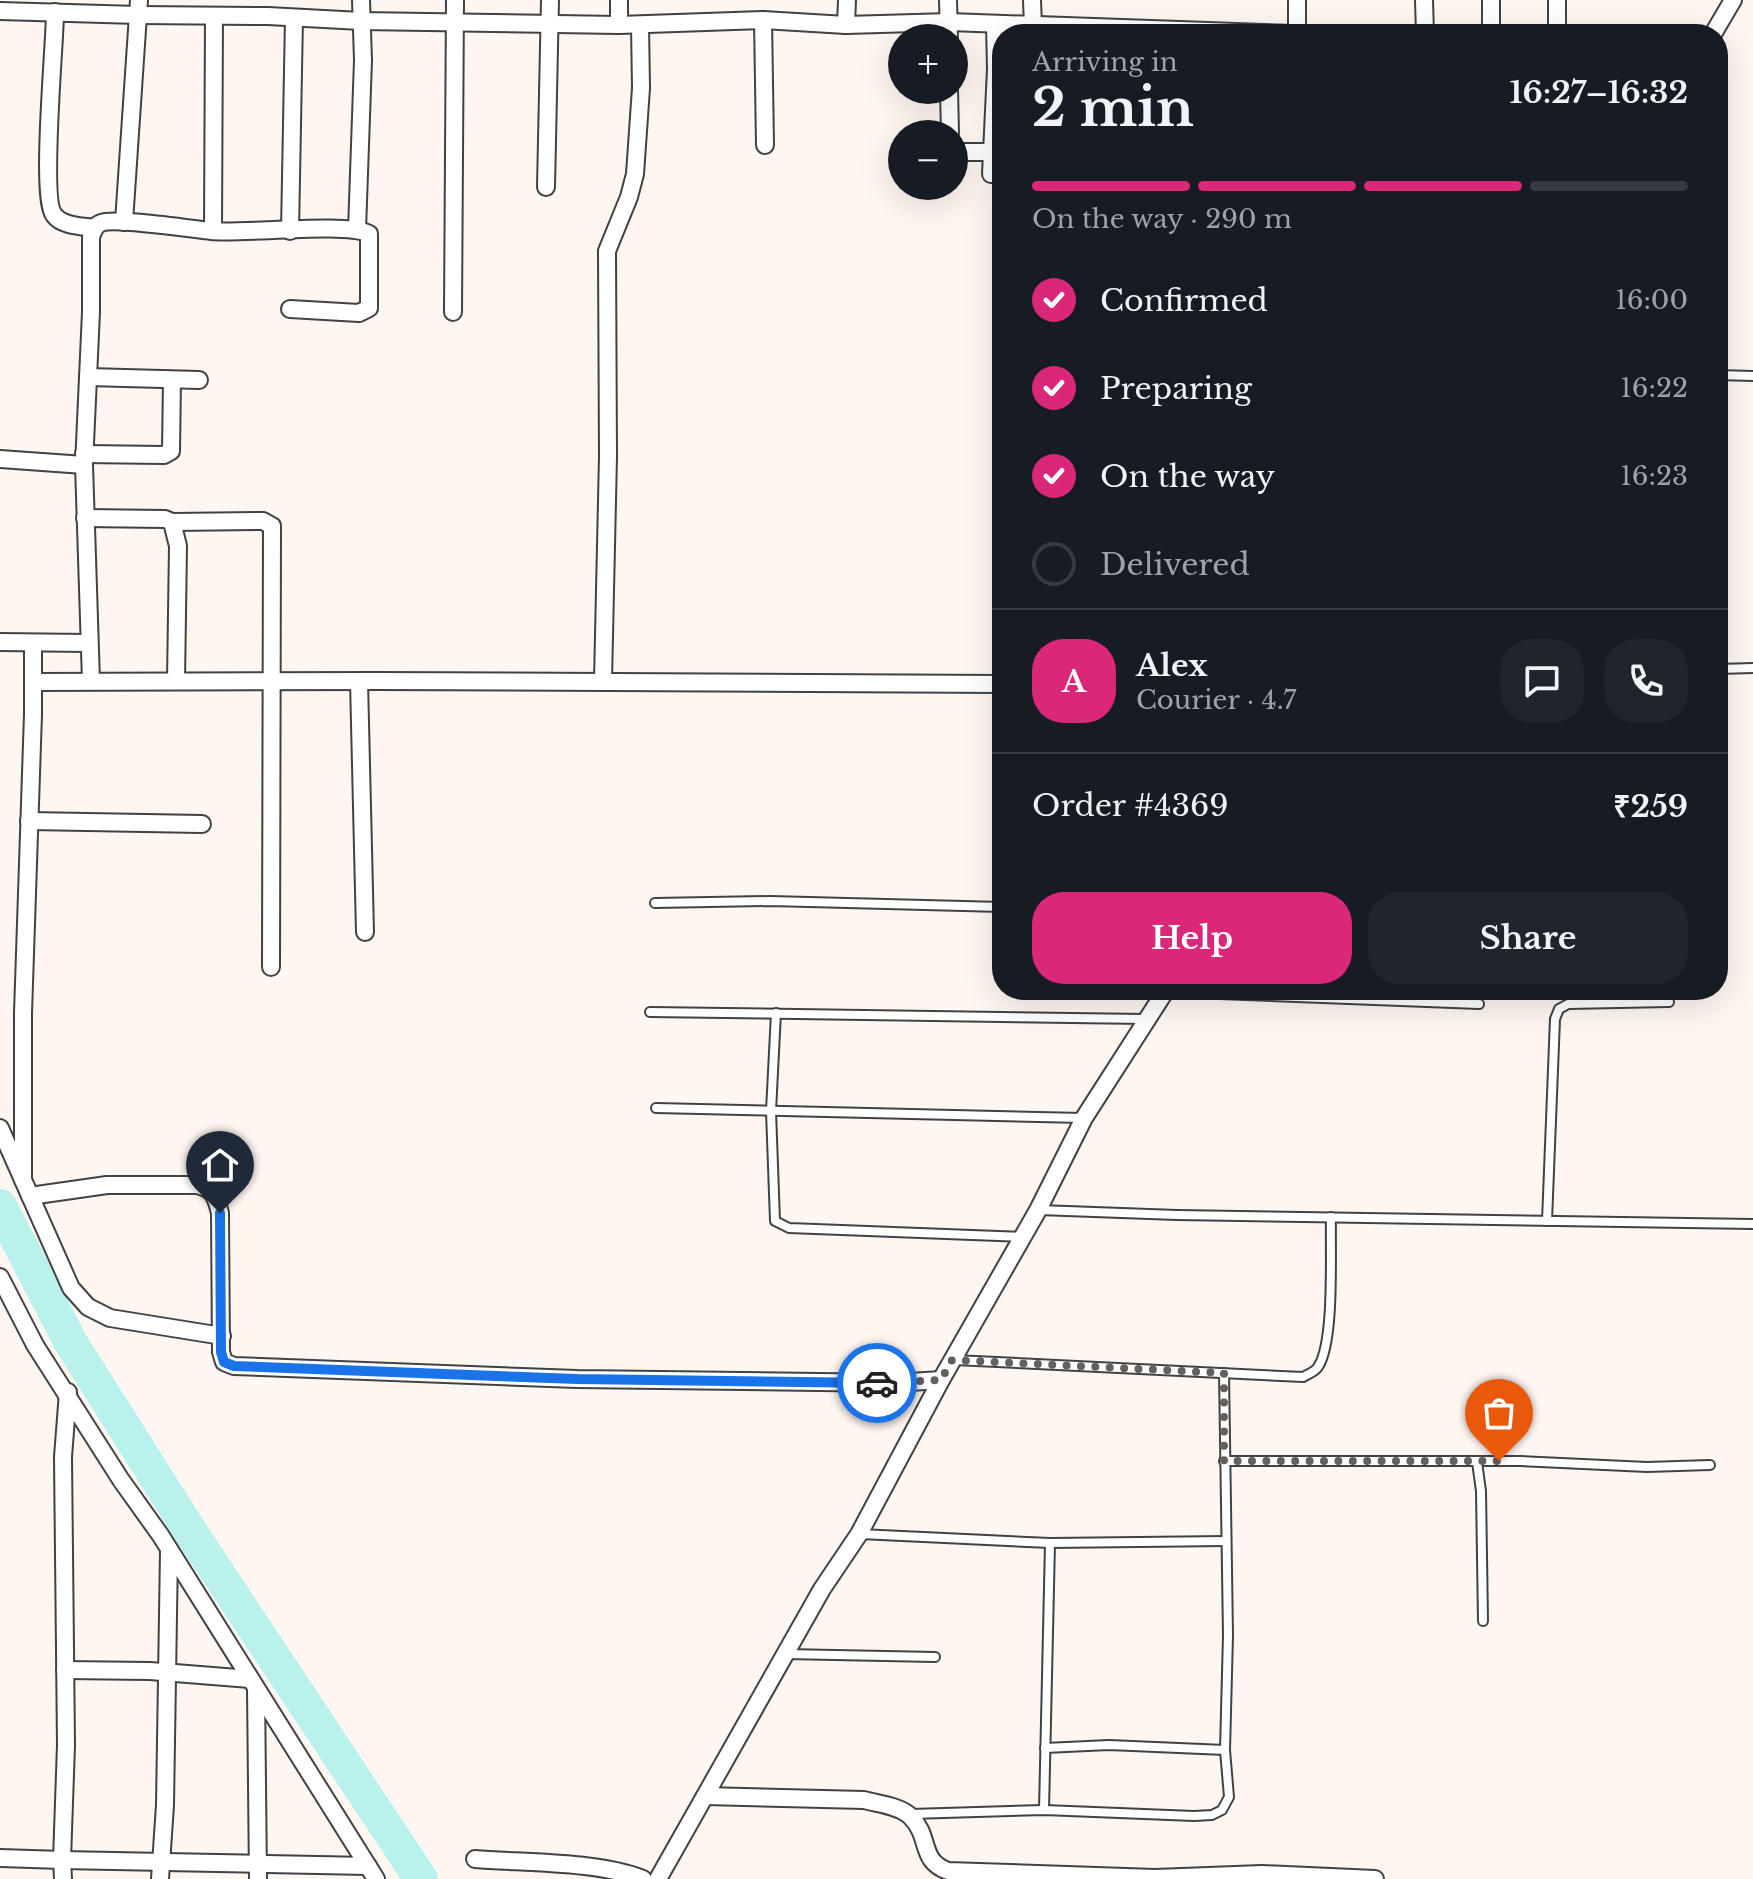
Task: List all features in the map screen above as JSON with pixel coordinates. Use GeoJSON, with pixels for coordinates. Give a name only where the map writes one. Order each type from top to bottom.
{"type":"FeatureCollection","features":[{"type":"Feature","properties":{"kind":"street"},"geometry":{"type":"LineString","coordinates":[[357,230],[363,60],[361,0]]}},
{"type":"Feature","properties":{"kind":"street"},"geometry":{"type":"LineString","coordinates":[[453,312],[455,0]]}},
{"type":"Feature","properties":{"kind":"street"},"geometry":{"type":"LineString","coordinates":[[546,187],[550,0]]}},
{"type":"Feature","properties":{"kind":"street"},"geometry":{"type":"LineString","coordinates":[[619,0],[619,25]]}},
{"type":"Feature","properties":{"kind":"street"},"geometry":{"type":"LineString","coordinates":[[846,25],[847,0]]}},
{"type":"Feature","properties":{"kind":"street"},"geometry":{"type":"LineString","coordinates":[[948,0],[949,24]]}},
{"type":"Feature","properties":{"kind":"street"},"geometry":{"type":"LineString","coordinates":[[1032,0],[1033,24]]}},
{"type":"Feature","properties":{"kind":"street"},"geometry":{"type":"LineString","coordinates":[[1296,24],[1297,0]]}},
{"type":"Feature","properties":{"kind":"street"},"geometry":{"type":"LineString","coordinates":[[1424,0],[1425,24]]}},
{"type":"Feature","properties":{"kind":"street"},"geometry":{"type":"LineString","coordinates":[[1491,0],[1491,24]]}},
{"type":"Feature","properties":{"kind":"street"},"geometry":{"type":"LineString","coordinates":[[1557,0],[1557,24]]}},
{"type":"Feature","properties":{"kind":"street"},"geometry":{"type":"LineString","coordinates":[[1719,24],[1733,0]]}},
{"type":"Feature","properties":{"kind":"street"},"geometry":{"type":"LineString","coordinates":[[0,11],[55,12],[85,6],[195,8],[214,16],[268,8],[294,18],[361,21],[640,25],[763,20],[888,27]]}},
{"type":"Feature","properties":{"kind":"street"},"geometry":{"type":"LineString","coordinates":[[124,222],[138,8]]}},
{"type":"Feature","properties":{"kind":"street"},"geometry":{"type":"LineString","coordinates":[[55,12],[49,204],[54,216],[64,222],[94,228]]}},
{"type":"Feature","properties":{"kind":"street"},"geometry":{"type":"LineString","coordinates":[[213,231],[214,16]]}},
{"type":"Feature","properties":{"kind":"street"},"geometry":{"type":"LineString","coordinates":[[290,231],[294,18]]}},
{"type":"Feature","properties":{"kind":"street"},"geometry":{"type":"LineString","coordinates":[[763,20],[765,145]]}},
{"type":"Feature","properties":{"kind":"street"},"geometry":{"type":"LineString","coordinates":[[968,28],[992,24]]}},
{"type":"Feature","properties":{"kind":"street"},"geometry":{"type":"LineString","coordinates":[[603,681],[608,441],[607,251],[635,174],[641,88],[640,25]]}},
{"type":"Feature","properties":{"kind":"street"},"geometry":{"type":"LineString","coordinates":[[968,152],[992,152]]}},
{"type":"Feature","properties":{"kind":"street"},"geometry":{"type":"LineString","coordinates":[[991,174],[992,163]]}},
{"type":"Feature","properties":{"kind":"street"},"geometry":{"type":"LineString","coordinates":[[91,681],[84,459],[91,237],[94,228],[102,222],[124,222],[213,231],[357,230],[369,234],[369,308],[359,313],[290,309]]}},
{"type":"Feature","properties":{"kind":"street"},"geometry":{"type":"LineString","coordinates":[[88,377],[199,380]]}},
{"type":"Feature","properties":{"kind":"street"},"geometry":{"type":"LineString","coordinates":[[0,459],[164,455],[171,451],[172,380]]}},
{"type":"Feature","properties":{"kind":"street"},"geometry":{"type":"LineString","coordinates":[[85,518],[165,519],[172,522],[263,521],[272,526],[271,967]]}},
{"type":"Feature","properties":{"kind":"street"},"geometry":{"type":"LineString","coordinates":[[172,522],[178,546],[176,681]]}},
{"type":"Feature","properties":{"kind":"street"},"geometry":{"type":"LineString","coordinates":[[0,642],[88,643]]}},
{"type":"Feature","properties":{"kind":"street"},"geometry":{"type":"LineString","coordinates":[[23,1180],[23,1013],[33,644]]}},
{"type":"Feature","properties":{"kind":"street"},"geometry":{"type":"LineString","coordinates":[[359,681],[365,932]]}},
{"type":"Feature","properties":{"kind":"street"},"geometry":{"type":"LineString","coordinates":[[33,682],[992,684]]}},
{"type":"Feature","properties":{"kind":"street"},"geometry":{"type":"LineString","coordinates":[[29,821],[202,824]]}},
{"type":"Feature","properties":{"kind":"street"},"geometry":{"type":"LineString","coordinates":[[658,1879],[822,1589],[859,1534],[952,1360],[1038,1210],[1084,1118],[1159,1000]]}},
{"type":"Feature","properties":{"kind":"street"},"geometry":{"type":"LineString","coordinates":[[0,1128],[71,1288],[88,1307],[110,1318],[222,1336]]}},
{"type":"Feature","properties":{"kind":"street"},"geometry":{"type":"LineString","coordinates":[[30,1196],[107,1185],[207,1188],[215,1194],[220,1213],[221,1352],[224,1362],[234,1366],[577,1379],[894,1383],[941,1380]]}},
{"type":"Feature","properties":{"kind":"street"},"geometry":{"type":"LineString","coordinates":[[2,1287],[35,1345],[169,1550],[372,1873]]}},
{"type":"Feature","properties":{"kind":"street"},"geometry":{"type":"LineString","coordinates":[[63,1879],[66,1745],[63,1457],[68,1392]]}},
{"type":"Feature","properties":{"kind":"street"},"geometry":{"type":"LineString","coordinates":[[160,1871],[165,1805],[169,1550]]}},
{"type":"Feature","properties":{"kind":"street"},"geometry":{"type":"LineString","coordinates":[[65,1670],[167,1673],[253,1684]]}},
{"type":"Feature","properties":{"kind":"street"},"geometry":{"type":"LineString","coordinates":[[253,1684],[258,1871]]}},
{"type":"Feature","properties":{"kind":"street"},"geometry":{"type":"LineString","coordinates":[[705,1796],[864,1800],[910,1814],[922,1832],[929,1857],[936,1867],[948,1871],[1155,1878],[1262,1874],[1375,1879]]}},
{"type":"Feature","properties":{"kind":"street"},"geometry":{"type":"LineString","coordinates":[[0,1858],[62,1860],[160,1871],[372,1873]]}},
{"type":"Feature","properties":{"kind":"street"},"geometry":{"type":"LineString","coordinates":[[475,1859],[588,1868],[627,1873],[643,1879]]}},
{"type":"Feature","properties":{"kind":"lane"},"geometry":{"type":"LineString","coordinates":[[1728,375],[1753,376]]}},
{"type":"Feature","properties":{"kind":"lane"},"geometry":{"type":"LineString","coordinates":[[1728,669],[1753,668]]}},
{"type":"Feature","properties":{"kind":"lane"},"geometry":{"type":"LineString","coordinates":[[655,903],[770,901],[992,907]]}},
{"type":"Feature","properties":{"kind":"lane"},"geometry":{"type":"LineString","coordinates":[[1382,1000],[1479,1004]]}},
{"type":"Feature","properties":{"kind":"lane"},"geometry":{"type":"LineString","coordinates":[[1547,1221],[1555,1019],[1559,1009],[1568,1004],[1669,1002]]}},
{"type":"Feature","properties":{"kind":"lane"},"geometry":{"type":"LineString","coordinates":[[650,1012],[1146,1019]]}},
{"type":"Feature","properties":{"kind":"lane"},"geometry":{"type":"LineString","coordinates":[[776,1013],[771,1111],[775,1221],[781,1226],[1023,1237]]}},
{"type":"Feature","properties":{"kind":"lane"},"geometry":{"type":"LineString","coordinates":[[656,1108],[1084,1118]]}},
{"type":"Feature","properties":{"kind":"lane"},"geometry":{"type":"LineString","coordinates":[[1038,1210],[1753,1224]]}},
{"type":"Feature","properties":{"kind":"lane"},"geometry":{"type":"LineString","coordinates":[[952,1360],[1303,1377],[1317,1369],[1323,1356],[1328,1328],[1331,1217]]}},
{"type":"Feature","properties":{"kind":"lane"},"geometry":{"type":"LineString","coordinates":[[910,1814],[1044,1810],[1212,1815],[1222,1810],[1229,1797],[1225,1750],[1228,1635],[1224,1373]]}},
{"type":"Feature","properties":{"kind":"lane"},"geometry":{"type":"LineString","coordinates":[[1224,1461],[1477,1462],[1647,1467],[1710,1465]]}},
{"type":"Feature","properties":{"kind":"lane"},"geometry":{"type":"LineString","coordinates":[[1477,1462],[1481,1491],[1483,1621]]}},
{"type":"Feature","properties":{"kind":"lane"},"geometry":{"type":"LineString","coordinates":[[859,1534],[1050,1543],[1226,1541]]}},
{"type":"Feature","properties":{"kind":"lane"},"geometry":{"type":"LineString","coordinates":[[1044,1810],[1050,1543]]}},
{"type":"Feature","properties":{"kind":"lane"},"geometry":{"type":"LineString","coordinates":[[785,1654],[935,1657]]}},
{"type":"Feature","properties":{"kind":"lane"},"geometry":{"type":"LineString","coordinates":[[1045,1748],[1109,1745],[1225,1750]]}},
{"type":"Feature","properties":{"kind":"waterway"},"geometry":{"type":"LineString","coordinates":[[0,1206],[71,1343],[190,1531],[421,1879]]}},
{"type":"Feature","properties":{"kind":"way so far"},"geometry":{"type":"LineString","coordinates":[[877,1383],[941,1380],[952,1360],[1224,1373],[1224,1461],[1499,1461]]}},
{"type":"Feature","properties":{"kind":"route"},"geometry":{"type":"LineString","coordinates":[[220,1213],[221,1352],[224,1362],[234,1366],[577,1379],[877,1383]]}}]}
